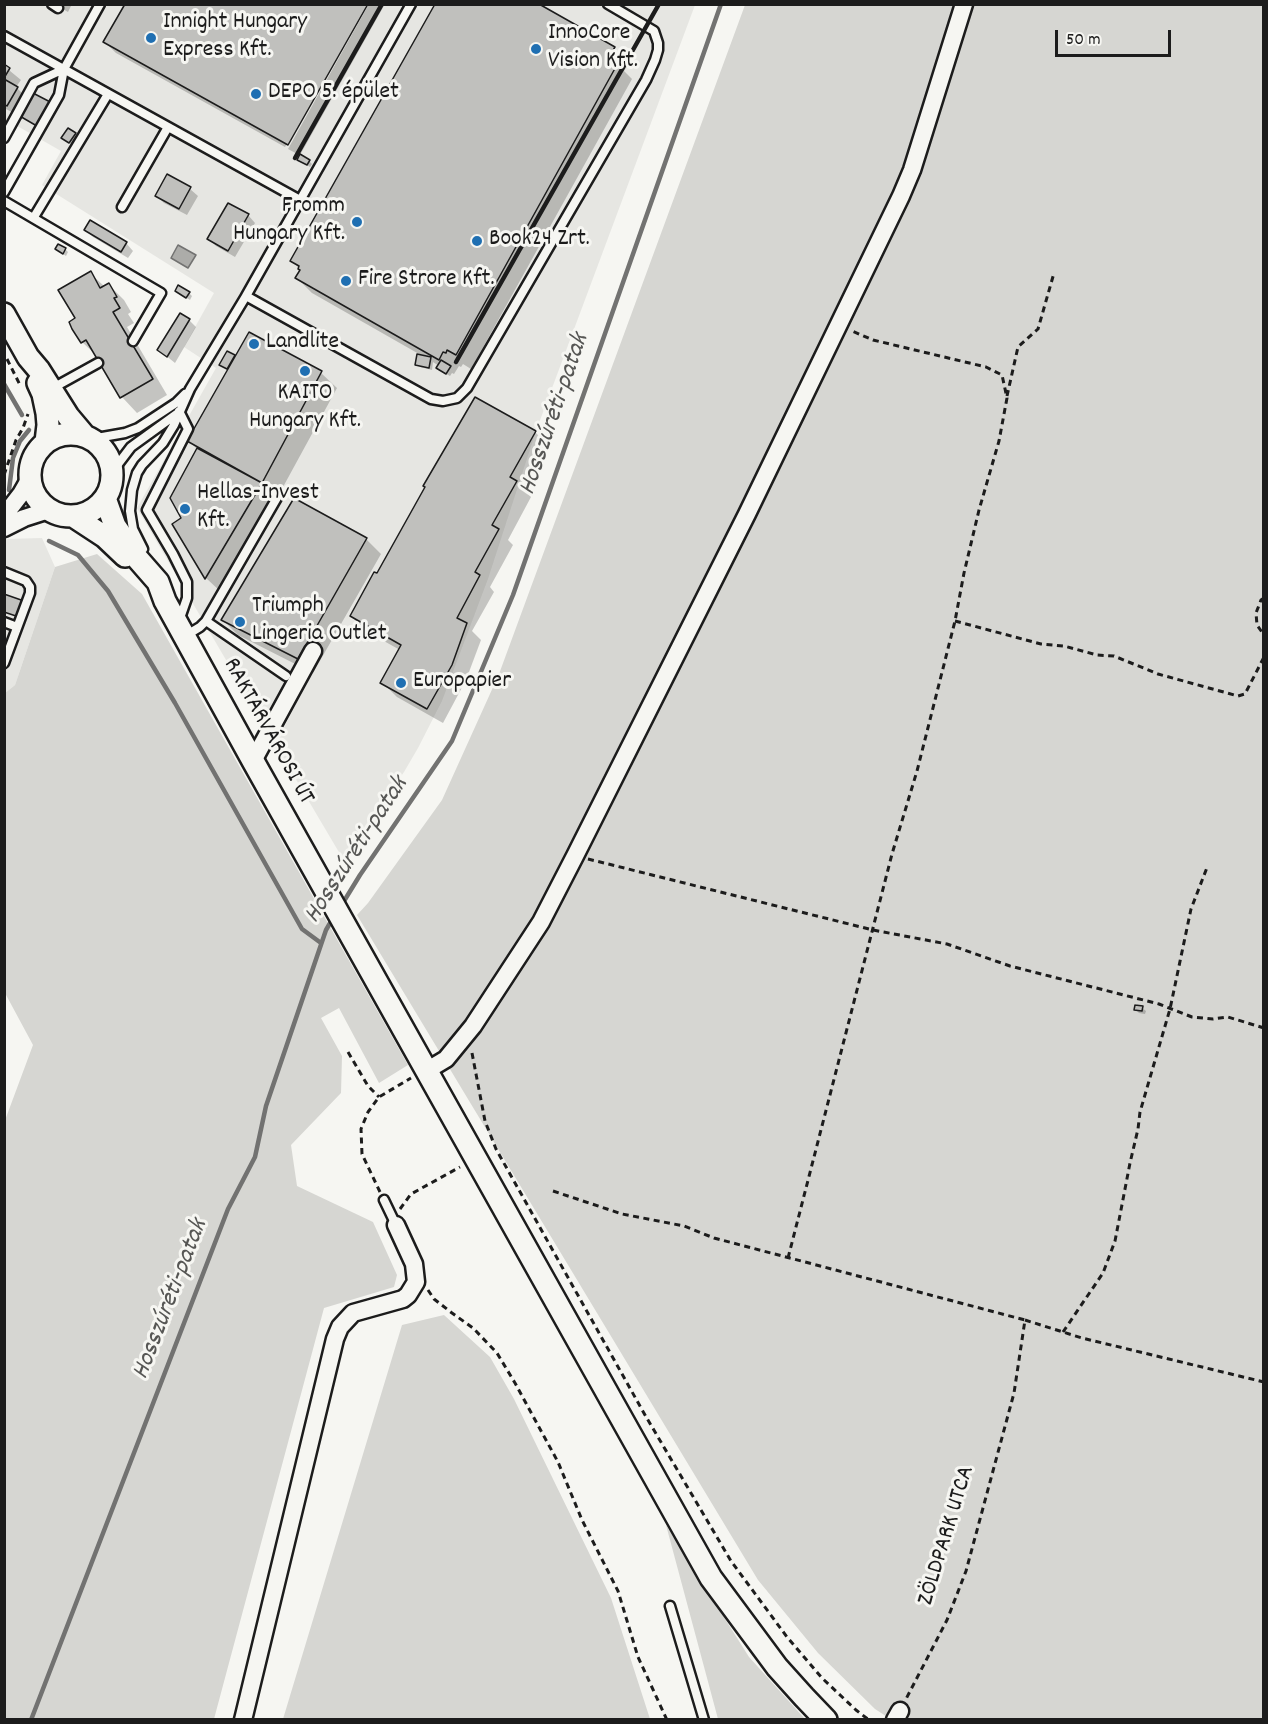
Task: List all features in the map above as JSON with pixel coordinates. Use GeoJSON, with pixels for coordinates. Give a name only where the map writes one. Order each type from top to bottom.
{"type":"FeatureCollection","features":[{"type":"Feature","properties":{"kind":"street"},"geometry":{"type":"LineString","coordinates":[[426,1071],[446,1059],[468,1034],[541,922],[575,856],[747,514],[888,225],[908,179],[964,4]]}},
{"type":"Feature","properties":{"kind":"street"},"geometry":{"type":"LineString","coordinates":[[4,314],[28,357],[39,370],[68,416],[87,437],[103,449],[111,464],[111,485],[105,498],[88,512],[74,516]]}},
{"type":"Feature","properties":{"kind":"street"},"geometry":{"type":"LineString","coordinates":[[28,357],[46,404],[48,425],[46,442]]}},
{"type":"Feature","properties":{"kind":"street"},"geometry":{"type":"LineString","coordinates":[[4,528],[24,518],[49,510],[38,500],[29,480],[34,455],[52,438],[68,433],[87,437]]}},
{"type":"Feature","properties":{"kind":"street"},"geometry":{"type":"LineString","coordinates":[[4,516],[29,480]]}},
{"type":"Feature","properties":{"kind":"street","name":"RAKTÁRVÁROSI ÚT"},"geometry":{"type":"LineString","coordinates":[[105,498],[121,537],[161,592],[253,761],[711,1578],[777,1666],[826,1719]]}},
{"type":"Feature","properties":{"kind":"street","name":"RAKTÁRVÁROSI ÚT"},"geometry":{"type":"LineString","coordinates":[[49,510],[61,515],[74,516],[105,537],[161,592]]}},
{"type":"Feature","properties":{"kind":"street"},"geometry":{"type":"LineString","coordinates":[[253,761],[313,651]]}},
{"type":"Feature","properties":{"kind":"street"},"geometry":{"type":"LineString","coordinates":[[243,1719],[335,1339],[340,1327],[353,1313],[393,1303],[408,1295],[416,1282],[414,1264],[396,1225]]}},
{"type":"Feature","properties":{"kind":"lane"},"geometry":{"type":"LineString","coordinates":[[4,192],[59,95],[64,69],[100,4]]}},
{"type":"Feature","properties":{"kind":"lane"},"geometry":{"type":"LineString","coordinates":[[161,592],[154,569],[137,539],[131,520],[130,500],[137,473],[163,443],[174,426],[190,389],[246,296],[411,4]]}},
{"type":"Feature","properties":{"kind":"lane"},"geometry":{"type":"LineString","coordinates":[[246,296],[431,399],[443,401],[457,398],[473,378],[646,80],[655,60],[658,44],[654,31],[608,4]]}},
{"type":"Feature","properties":{"kind":"lane"},"geometry":{"type":"LineString","coordinates":[[626,14],[631,4]]}},
{"type":"Feature","properties":{"kind":"lane"},"geometry":{"type":"LineString","coordinates":[[4,36],[300,200]]}},
{"type":"Feature","properties":{"kind":"lane"},"geometry":{"type":"LineString","coordinates":[[4,138],[34,82],[64,69]]}},
{"type":"Feature","properties":{"kind":"lane"},"geometry":{"type":"LineString","coordinates":[[34,217],[108,94]]}},
{"type":"Feature","properties":{"kind":"lane"},"geometry":{"type":"LineString","coordinates":[[122,207],[168,127]]}},
{"type":"Feature","properties":{"kind":"lane"},"geometry":{"type":"LineString","coordinates":[[4,201],[161,293],[133,341]]}},
{"type":"Feature","properties":{"kind":"lane"},"geometry":{"type":"LineString","coordinates":[[51,390],[98,363]]}},
{"type":"Feature","properties":{"kind":"lane"},"geometry":{"type":"LineString","coordinates":[[87,437],[125,433],[138,428],[176,403],[190,389]]}},
{"type":"Feature","properties":{"kind":"lane"},"geometry":{"type":"LineString","coordinates":[[112,472],[131,447],[179,411]]}},
{"type":"Feature","properties":{"kind":"lane"},"geometry":{"type":"LineString","coordinates":[[179,411],[188,429],[147,510],[187,582],[187,598],[181,630],[200,627],[206,621],[278,496]]}},
{"type":"Feature","properties":{"kind":"lane"},"geometry":{"type":"LineString","coordinates":[[4,572],[26,581],[30,587],[30,593],[4,663]]}},
{"type":"Feature","properties":{"kind":"lane"},"geometry":{"type":"LineString","coordinates":[[206,621],[286,676]]}},
{"type":"Feature","properties":{"kind":"lane"},"geometry":{"type":"LineString","coordinates":[[4,622],[17,627]]}},
{"type":"Feature","properties":{"kind":"lane"},"geometry":{"type":"LineString","coordinates":[[384,1200],[396,1225]]}},
{"type":"Feature","properties":{"kind":"lane"},"geometry":{"type":"LineString","coordinates":[[670,1606],[704,1719]]}},
{"type":"Feature","properties":{"kind":"path"},"geometry":{"type":"LineString","coordinates":[[788,1258],[892,854],[917,771],[955,621],[966,562],[999,441],[1018,347],[1038,329],[1054,273]]}},
{"type":"Feature","properties":{"kind":"path"},"geometry":{"type":"LineString","coordinates":[[839,325],[873,340],[986,367],[1002,375],[1007,398]]}},
{"type":"Feature","properties":{"kind":"path"},"geometry":{"type":"LineString","coordinates":[[4,355],[23,391]]}},
{"type":"Feature","properties":{"kind":"path"},"geometry":{"type":"LineString","coordinates":[[4,475],[16,440],[27,421],[29,406]]}},
{"type":"Feature","properties":{"kind":"path"},"geometry":{"type":"LineString","coordinates":[[1263,598],[1256,613],[1257,625],[1263,635]]}},
{"type":"Feature","properties":{"kind":"path"},"geometry":{"type":"LineString","coordinates":[[955,621],[1041,644],[1065,646],[1097,655],[1114,656],[1158,674],[1238,696],[1245,694],[1250,687],[1263,657]]}},
{"type":"Feature","properties":{"kind":"path"},"geometry":{"type":"LineString","coordinates":[[575,856],[873,930],[947,944],[1010,966],[1159,1004],[1192,1017],[1213,1019],[1228,1017],[1263,1028]]}},
{"type":"Feature","properties":{"kind":"path"},"geometry":{"type":"LineString","coordinates":[[1064,1332],[1103,1273],[1115,1241],[1140,1112],[1170,1009],[1191,909],[1208,865]]}},
{"type":"Feature","properties":{"kind":"path"},"geometry":{"type":"LineString","coordinates":[[468,1034],[485,1121],[496,1149],[645,1415],[730,1561],[787,1637],[822,1678],[869,1719]]}},
{"type":"Feature","properties":{"kind":"path"},"geometry":{"type":"LineString","coordinates":[[348,1052],[368,1086],[380,1097]]}},
{"type":"Feature","properties":{"kind":"path"},"geometry":{"type":"LineString","coordinates":[[384,1200],[362,1154],[361,1129],[368,1112],[380,1097],[426,1071]]}},
{"type":"Feature","properties":{"kind":"path"},"geometry":{"type":"LineString","coordinates":[[396,1225],[400,1209],[411,1194],[476,1159]]}},
{"type":"Feature","properties":{"kind":"path"},"geometry":{"type":"LineString","coordinates":[[553,1191],[622,1214],[684,1226],[714,1238],[788,1258],[1064,1332],[1263,1382]]}},
{"type":"Feature","properties":{"kind":"path"},"geometry":{"type":"LineString","coordinates":[[416,1274],[434,1299],[473,1328],[497,1353],[515,1383],[558,1462],[582,1520],[618,1591],[638,1657],[667,1719]]}},
{"type":"Feature","properties":{"kind":"path","name":"ZÖLDPARK UTCA"},"geometry":{"type":"LineString","coordinates":[[897,1715],[947,1620],[966,1571],[1014,1393],[1025,1320]]}},
{"type":"Feature","properties":{"kind":"shaded area"},"geometry":{"type":"Polygon","coordinates":[[[4,5],[695,5],[536,431],[488,579],[442,701],[404,772],[343,859],[275,744],[324,651],[310,643],[275,704],[260,718],[137,508],[216,368],[184,347],[214,293],[42,185],[61,151],[5,119],[4,5]]]}},
{"type":"Feature","properties":{"kind":"shaded area"},"geometry":{"type":"Polygon","coordinates":[[[745,5],[1263,5],[1263,1719],[892,1720],[875,1709],[818,1653],[758,1580],[357,915],[442,800],[499,674],[745,5]]]}},
{"type":"Feature","properties":{"kind":"shaded area"},"geometry":{"type":"Polygon","coordinates":[[[178,245],[196,255],[188,268],[171,258],[178,245]]]}},
{"type":"Feature","properties":{"kind":"shaded area"},"geometry":{"type":"Polygon","coordinates":[[[42,538],[55,567],[15,685],[5,693],[5,539],[42,538]]]}},
{"type":"Feature","properties":{"kind":"shaded area"},"geometry":{"type":"Polygon","coordinates":[[[97,554],[142,594],[408,1065],[379,1083],[339,1008],[321,1018],[342,1056],[341,1093],[291,1145],[297,1186],[373,1222],[397,1275],[394,1287],[324,1308],[214,1719],[5,1719],[4,1123],[33,1045],[5,993],[5,693],[15,685],[55,567],[97,554]]]}},
{"type":"Feature","properties":{"kind":"shaded area"},"geometry":{"type":"Polygon","coordinates":[[[444,1315],[490,1357],[514,1399],[611,1598],[650,1719],[283,1719],[402,1325],[444,1315]]]}},
{"type":"Feature","properties":{"kind":"shaded area"},"geometry":{"type":"Polygon","coordinates":[[[666,1525],[749,1657],[805,1719],[718,1719],[666,1525]]]}},
{"type":"Feature","properties":{"kind":"building","name":"DEPO 5. épület"},"geometry":{"type":"Polygon","coordinates":[[[125,4],[368,4],[288,145],[103,42],[125,4]]]}},
{"type":"Feature","properties":{"kind":"building"},"geometry":{"type":"Polygon","coordinates":[[[435,4],[539,4],[615,47],[609,57],[618,63],[456,355],[447,350],[446,353],[443,352],[439,360],[295,278],[300,270],[299,266],[290,261],[435,4]]]}},
{"type":"Feature","properties":{"kind":"building"},"geometry":{"type":"Polygon","coordinates":[[[4,64],[10,68],[4,78],[4,64]]]}},
{"type":"Feature","properties":{"kind":"building"},"geometry":{"type":"Polygon","coordinates":[[[4,79],[18,87],[7,106],[4,104],[4,79]]]}},
{"type":"Feature","properties":{"kind":"building"},"geometry":{"type":"Polygon","coordinates":[[[31,92],[56,105],[42,129],[18,115],[31,92]]]}},
{"type":"Feature","properties":{"kind":"building"},"geometry":{"type":"Polygon","coordinates":[[[68,128],[76,133],[69,143],[61,138],[68,128]]]}},
{"type":"Feature","properties":{"kind":"building"},"geometry":{"type":"Polygon","coordinates":[[[300,154],[310,160],[307,165],[297,160],[300,154]]]}},
{"type":"Feature","properties":{"kind":"building"},"geometry":{"type":"Polygon","coordinates":[[[167,174],[191,187],[179,209],[155,196],[167,174]]]}},
{"type":"Feature","properties":{"kind":"building"},"geometry":{"type":"Polygon","coordinates":[[[228,203],[249,214],[228,251],[207,239],[228,203]]]}},
{"type":"Feature","properties":{"kind":"building"},"geometry":{"type":"Polygon","coordinates":[[[90,220],[127,242],[121,252],[84,230],[90,220]]]}},
{"type":"Feature","properties":{"kind":"building"},"geometry":{"type":"Polygon","coordinates":[[[58,244],[66,248],[63,254],[55,249],[58,244]]]}},
{"type":"Feature","properties":{"kind":"building"},"geometry":{"type":"Polygon","coordinates":[[[91,271],[100,288],[109,283],[120,308],[113,312],[153,379],[120,398],[86,340],[81,343],[72,329],[69,322],[75,318],[58,290],[91,271]]]}},
{"type":"Feature","properties":{"kind":"building"},"geometry":{"type":"Polygon","coordinates":[[[178,285],[190,292],[186,298],[175,291],[178,285]]]}},
{"type":"Feature","properties":{"kind":"building"},"geometry":{"type":"Polygon","coordinates":[[[180,313],[190,319],[167,357],[157,350],[180,313]]]}},
{"type":"Feature","properties":{"kind":"building"},"geometry":{"type":"Polygon","coordinates":[[[249,332],[322,371],[262,483],[187,441],[249,332]]]}},
{"type":"Feature","properties":{"kind":"building"},"geometry":{"type":"Polygon","coordinates":[[[227,351],[235,355],[227,369],[219,365],[227,351]]]}},
{"type":"Feature","properties":{"kind":"building"},"geometry":{"type":"Polygon","coordinates":[[[417,354],[431,357],[429,368],[415,365],[417,354]]]}},
{"type":"Feature","properties":{"kind":"building"},"geometry":{"type":"Polygon","coordinates":[[[441,360],[451,366],[446,374],[436,368],[441,360]]]}},
{"type":"Feature","properties":{"kind":"building"},"geometry":{"type":"Polygon","coordinates":[[[475,397],[536,431],[510,477],[517,481],[492,525],[499,529],[475,572],[480,575],[457,618],[467,623],[452,665],[427,709],[380,683],[401,645],[350,616],[374,572],[377,573],[425,487],[423,486],[475,397]]]}},
{"type":"Feature","properties":{"kind":"building"},"geometry":{"type":"Polygon","coordinates":[[[197,448],[262,483],[205,579],[172,524],[181,518],[170,498],[197,448]]]}},
{"type":"Feature","properties":{"kind":"building"},"geometry":{"type":"Polygon","coordinates":[[[294,498],[367,538],[298,659],[221,620],[294,498]]]}},
{"type":"Feature","properties":{"kind":"building"},"geometry":{"type":"Polygon","coordinates":[[[4,594],[24,601],[19,617],[4,612],[4,594]]]}},
{"type":"Feature","properties":{"kind":"building"},"geometry":{"type":"Polygon","coordinates":[[[1135,1005],[1143,1006],[1142,1011],[1134,1010],[1135,1005]]]}},
{"type":"Feature","properties":{"kind":"waterway","name":"Hosszúréti-patak"},"geometry":{"type":"LineString","coordinates":[[341,906],[452,741],[513,595],[721,4]]}},
{"type":"Feature","properties":{"kind":"waterway"},"geometry":{"type":"LineString","coordinates":[[4,384],[22,415]]}},
{"type":"Feature","properties":{"kind":"waterway"},"geometry":{"type":"LineString","coordinates":[[9,490],[13,458],[20,441],[29,430]]}},
{"type":"Feature","properties":{"kind":"waterway"},"geometry":{"type":"LineString","coordinates":[[49,541],[78,555],[108,591],[175,703],[302,929],[321,943]]}},
{"type":"Feature","properties":{"kind":"waterway","name":"Hosszúréti-patak"},"geometry":{"type":"LineString","coordinates":[[31,1720],[228,1209],[255,1157],[266,1106],[326,930],[333,918]]}},
{"type":"Feature","properties":{"kind":"railway"},"geometry":{"type":"LineString","coordinates":[[295,158],[382,4]]}},
{"type":"Feature","properties":{"kind":"railway"},"geometry":{"type":"LineString","coordinates":[[456,362],[659,4]]}},
{"type":"Feature","properties":{"kind":"place","name":"Innight Hungary Express Kft."},"geometry":{"type":"Point","coordinates":[151,38]}},
{"type":"Feature","properties":{"kind":"place","name":"InnoCore Vision Kft."},"geometry":{"type":"Point","coordinates":[536,49]}},
{"type":"Feature","properties":{"kind":"place","name":"DEPO 5. épület"},"geometry":{"type":"Point","coordinates":[256,94]}},
{"type":"Feature","properties":{"kind":"place","name":"Fromm Hungary Kft."},"geometry":{"type":"Point","coordinates":[357,222]}},
{"type":"Feature","properties":{"kind":"place","name":"Book24 Zrt."},"geometry":{"type":"Point","coordinates":[477,241]}},
{"type":"Feature","properties":{"kind":"place","name":"Fire Strore Kft."},"geometry":{"type":"Point","coordinates":[346,281]}},
{"type":"Feature","properties":{"kind":"place","name":"Landlite"},"geometry":{"type":"Point","coordinates":[254,344]}},
{"type":"Feature","properties":{"kind":"place","name":"KAITO Hungary Kft."},"geometry":{"type":"Point","coordinates":[305,371]}},
{"type":"Feature","properties":{"kind":"place","name":"Hellas-Invest Kft."},"geometry":{"type":"Point","coordinates":[185,509]}},
{"type":"Feature","properties":{"kind":"place","name":"Triumph Lingeria Outlet"},"geometry":{"type":"Point","coordinates":[240,622]}},
{"type":"Feature","properties":{"kind":"place","name":"Europapier"},"geometry":{"type":"Point","coordinates":[401,683]}}]}
